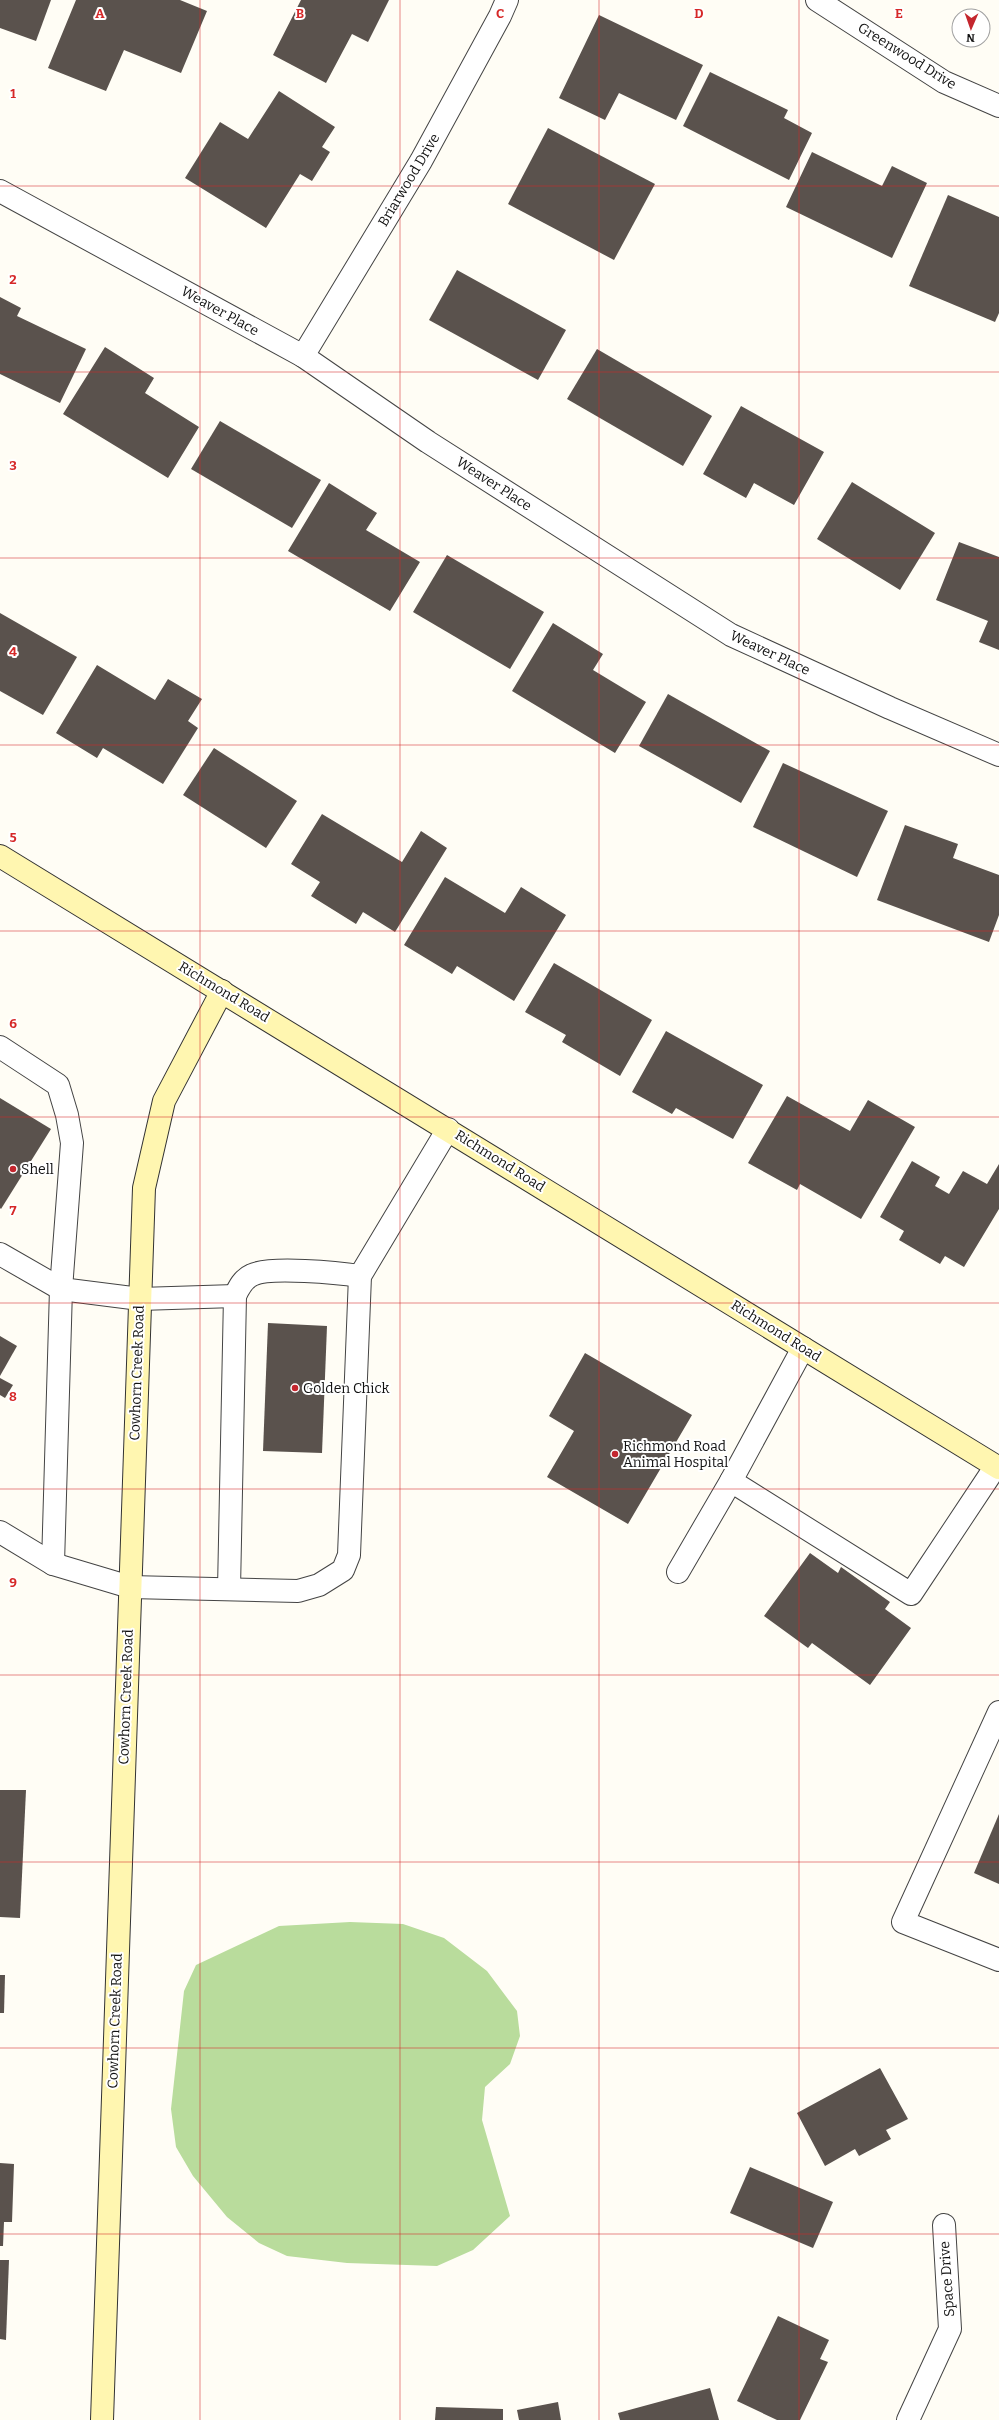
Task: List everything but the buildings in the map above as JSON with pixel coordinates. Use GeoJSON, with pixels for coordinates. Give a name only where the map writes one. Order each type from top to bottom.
{"type":"FeatureCollection","features":[{"type":"Feature","properties":{"kind":"street","name":"Briarwood Drive"},"geometry":{"type":"LineString","coordinates":[[302,356],[421,161],[500,16],[507,0]]}},
{"type":"Feature","properties":{"kind":"street","name":"Greenwood Drive"},"geometry":{"type":"LineString","coordinates":[[817,0],[944,82],[999,106]]}},
{"type":"Feature","properties":{"kind":"street","name":"Weaver Place"},"geometry":{"type":"LineString","coordinates":[[0,191],[302,356],[428,442],[731,635],[890,708],[999,755]]}},
{"type":"Feature","properties":{"kind":"street","name":"Richmond Road"},"geometry":{"type":"LineString","coordinates":[[0,856],[448,1129],[997,1467]]}},
{"type":"Feature","properties":{"kind":"street","name":"Cowhorn Creek Road"},"geometry":{"type":"LineString","coordinates":[[102,2420],[144,1188],[164,1101],[222,991]]}},
{"type":"Feature","properties":{"kind":"street"},"geometry":{"type":"LineString","coordinates":[[0,1047],[58,1086],[68,1115],[72,1143],[61,1289],[54,1564]]}},
{"type":"Feature","properties":{"kind":"street"},"geometry":{"type":"LineString","coordinates":[[0,1532],[54,1564],[130,1587],[298,1591],[319,1585],[343,1570],[350,1555],[360,1276],[448,1129]]}},
{"type":"Feature","properties":{"kind":"street"},"geometry":{"type":"LineString","coordinates":[[0,1254],[61,1289],[140,1299],[235,1296]]}},
{"type":"Feature","properties":{"kind":"street"},"geometry":{"type":"LineString","coordinates":[[229,1589],[235,1296],[243,1282],[253,1274],[285,1271],[323,1272],[360,1276]]}},
{"type":"Feature","properties":{"kind":"street"},"geometry":{"type":"LineString","coordinates":[[678,1572],[731,1481],[803,1348]]}},
{"type":"Feature","properties":{"kind":"street"},"geometry":{"type":"LineString","coordinates":[[731,1481],[911,1594],[997,1467]]}},
{"type":"Feature","properties":{"kind":"street"},"geometry":{"type":"LineString","coordinates":[[999,1712],[903,1922],[999,1960]]}},
{"type":"Feature","properties":{"kind":"street","name":"Space Drive"},"geometry":{"type":"LineString","coordinates":[[908,2420],[950,2329],[944,2225]]}},
{"type":"Feature","properties":{"kind":"green space"},"geometry":{"type":"Polygon","coordinates":[[[350,1922],[403,1924],[444,1938],[487,1971],[517,2011],[520,2036],[510,2064],[485,2087],[482,2120],[510,2216],[473,2250],[437,2266],[347,2263],[287,2256],[259,2243],[227,2217],[193,2176],[176,2147],[171,2109],[184,1991],[196,1965],[279,1926],[350,1922]]]}},
{"type":"Feature","properties":{"kind":"place","name":"Shell"},"geometry":{"type":"Point","coordinates":[13,1169]}},
{"type":"Feature","properties":{"kind":"place","name":"Golden Chick"},"geometry":{"type":"Point","coordinates":[295,1388]}},
{"type":"Feature","properties":{"kind":"place","name":"Richmond Road Animal Hospital"},"geometry":{"type":"Point","coordinates":[615,1454]}}]}
